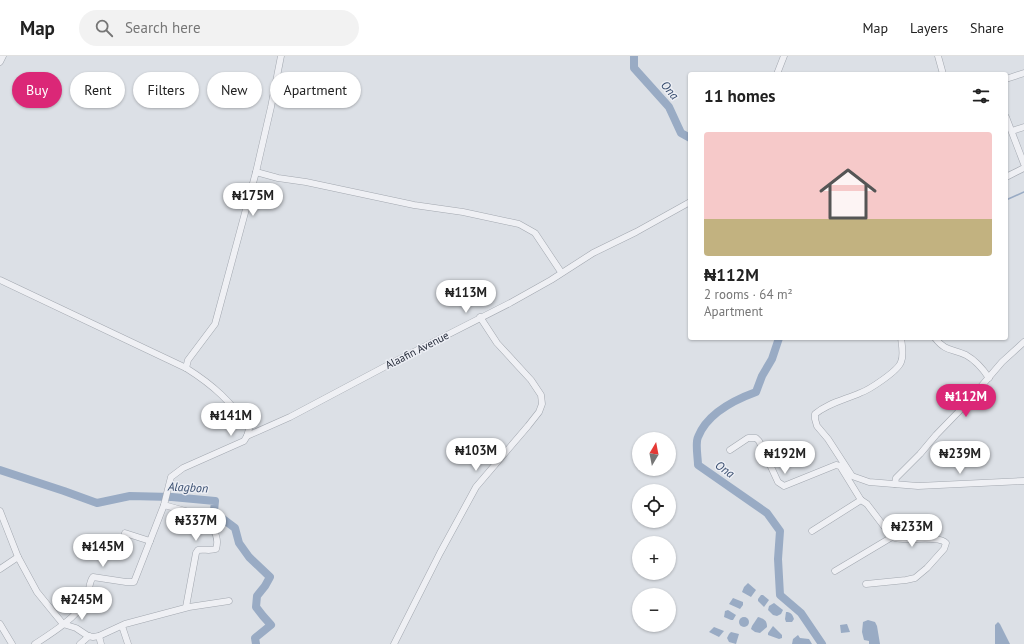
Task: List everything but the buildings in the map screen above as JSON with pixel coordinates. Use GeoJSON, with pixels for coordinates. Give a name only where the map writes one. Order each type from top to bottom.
{"type":"FeatureCollection","features":[{"type":"Feature","properties":{"kind":"street"},"geometry":{"type":"LineString","coordinates":[[0,62],[3,56]]}},
{"type":"Feature","properties":{"kind":"street"},"geometry":{"type":"LineString","coordinates":[[186,368],[188,360],[215,324],[256,172],[281,56]]}},
{"type":"Feature","properties":{"kind":"street"},"geometry":{"type":"LineString","coordinates":[[778,72],[784,56]]}},
{"type":"Feature","properties":{"kind":"street"},"geometry":{"type":"LineString","coordinates":[[938,56],[942,72]]}},
{"type":"Feature","properties":{"kind":"street"},"geometry":{"type":"LineString","coordinates":[[1008,78],[1024,73]]}},
{"type":"Feature","properties":{"kind":"street"},"geometry":{"type":"LineString","coordinates":[[1008,122],[1024,164]]}},
{"type":"Feature","properties":{"kind":"street"},"geometry":{"type":"LineString","coordinates":[[1012,131],[1024,127]]}},
{"type":"Feature","properties":{"kind":"street"},"geometry":{"type":"LineString","coordinates":[[1008,176],[1024,168]]}},
{"type":"Feature","properties":{"kind":"street"},"geometry":{"type":"LineString","coordinates":[[256,172],[278,178],[306,182],[414,205],[462,212],[519,224],[535,233],[562,272]]}},
{"type":"Feature","properties":{"kind":"street","name":"Alaafin Avenue"},"geometry":{"type":"LineString","coordinates":[[63,624],[81,607],[86,599],[93,577],[134,582],[164,503],[171,477],[183,468],[239,444],[244,441],[247,436],[290,417],[480,317],[510,303],[551,280],[593,253],[636,232],[688,203]]}},
{"type":"Feature","properties":{"kind":"street"},"geometry":{"type":"LineString","coordinates":[[0,280],[186,368],[208,382],[231,405],[249,429],[247,436]]}},
{"type":"Feature","properties":{"kind":"street"},"geometry":{"type":"LineString","coordinates":[[394,644],[440,553],[476,487],[528,426],[539,412],[542,404],[541,395],[535,385],[497,342],[480,317]]}},
{"type":"Feature","properties":{"kind":"street"},"geometry":{"type":"LineString","coordinates":[[901,340],[903,356],[901,364],[894,372],[861,393],[830,405],[815,414],[814,419],[817,426],[828,439],[852,476],[869,482],[918,486],[1024,481]]}},
{"type":"Feature","properties":{"kind":"street"},"geometry":{"type":"LineString","coordinates":[[937,340],[942,346],[967,355],[983,368],[989,378]]}},
{"type":"Feature","properties":{"kind":"street"},"geometry":{"type":"LineString","coordinates":[[895,484],[896,478],[966,404],[1002,362],[1024,342]]}},
{"type":"Feature","properties":{"kind":"street"},"geometry":{"type":"LineString","coordinates":[[730,450],[748,438],[756,438],[759,441],[778,482],[782,486],[786,486],[836,465],[841,468],[861,500],[867,504],[892,537],[897,540],[917,538],[945,541],[946,545],[944,548],[927,568],[915,578],[866,584]]}},
{"type":"Feature","properties":{"kind":"street"},"geometry":{"type":"LineString","coordinates":[[850,484],[857,477]]}},
{"type":"Feature","properties":{"kind":"street"},"geometry":{"type":"LineString","coordinates":[[812,531],[861,500]]}},
{"type":"Feature","properties":{"kind":"street"},"geometry":{"type":"LineString","coordinates":[[164,503],[189,512],[216,533],[216,549],[202,549],[198,550],[196,553],[186,608]]}},
{"type":"Feature","properties":{"kind":"street"},"geometry":{"type":"LineString","coordinates":[[0,511],[18,557],[37,592],[63,624],[76,628],[88,636],[99,636],[122,626],[186,608],[229,601]]}},
{"type":"Feature","properties":{"kind":"street"},"geometry":{"type":"LineString","coordinates":[[125,533],[150,541]]}},
{"type":"Feature","properties":{"kind":"street"},"geometry":{"type":"LineString","coordinates":[[835,572],[892,537]]}},
{"type":"Feature","properties":{"kind":"street"},"geometry":{"type":"LineString","coordinates":[[0,569],[18,557]]}},
{"type":"Feature","properties":{"kind":"street"},"geometry":{"type":"LineString","coordinates":[[0,624],[12,644]]}},
{"type":"Feature","properties":{"kind":"street"},"geometry":{"type":"LineString","coordinates":[[35,644],[63,624]]}},
{"type":"Feature","properties":{"kind":"street"},"geometry":{"type":"LineString","coordinates":[[122,626],[128,644]]}},
{"type":"Feature","properties":{"kind":"street"},"geometry":{"type":"LineString","coordinates":[[80,644],[88,636]]}},
{"type":"Feature","properties":{"kind":"street"},"geometry":{"type":"LineString","coordinates":[[99,636],[101,644]]}},
{"type":"Feature","properties":{"kind":"water"},"geometry":{"type":"Polygon","coordinates":[[[748,583],[756,590],[751,597],[742,592],[748,583]]]}},
{"type":"Feature","properties":{"kind":"water"},"geometry":{"type":"Polygon","coordinates":[[[761,595],[769,600],[764,607],[758,601],[761,595]]]}},
{"type":"Feature","properties":{"kind":"water"},"geometry":{"type":"Polygon","coordinates":[[[733,598],[743,602],[740,609],[729,604],[733,598]]]}},
{"type":"Feature","properties":{"kind":"water"},"geometry":{"type":"Polygon","coordinates":[[[774,603],[783,610],[781,614],[777,616],[773,615],[768,610],[769,606],[774,603]]]}},
{"type":"Feature","properties":{"kind":"water"},"geometry":{"type":"Polygon","coordinates":[[[728,610],[736,615],[733,620],[724,617],[725,611],[728,610]]]}},
{"type":"Feature","properties":{"kind":"water"},"geometry":{"type":"Polygon","coordinates":[[[786,612],[789,612],[792,615],[794,619],[792,622],[786,622],[786,612]]]}},
{"type":"Feature","properties":{"kind":"water"},"geometry":{"type":"Polygon","coordinates":[[[742,617],[746,617],[748,618],[748,626],[742,627],[739,624],[739,620],[742,617]]]}},
{"type":"Feature","properties":{"kind":"water"},"geometry":{"type":"Polygon","coordinates":[[[758,617],[765,620],[767,625],[767,627],[760,633],[751,629],[758,617]]]}},
{"type":"Feature","properties":{"kind":"water"},"geometry":{"type":"Polygon","coordinates":[[[868,620],[875,622],[877,626],[880,644],[869,644],[869,641],[864,640],[862,632],[863,622],[868,620]]]}},
{"type":"Feature","properties":{"kind":"water"},"geometry":{"type":"Polygon","coordinates":[[[998,622],[1010,644],[995,644],[995,625],[998,622]]]}},
{"type":"Feature","properties":{"kind":"water"},"geometry":{"type":"Polygon","coordinates":[[[847,624],[850,632],[841,633],[840,625],[847,624]]]}},
{"type":"Feature","properties":{"kind":"water"},"geometry":{"type":"Polygon","coordinates":[[[773,626],[782,635],[782,638],[779,639],[768,635],[773,626]]]}},
{"type":"Feature","properties":{"kind":"water"},"geometry":{"type":"Polygon","coordinates":[[[714,627],[724,631],[719,637],[709,632],[714,627]]]}},
{"type":"Feature","properties":{"kind":"water"},"geometry":{"type":"Polygon","coordinates":[[[731,632],[739,634],[736,644],[729,642],[727,638],[731,632]]]}},
{"type":"Feature","properties":{"kind":"water"},"geometry":{"type":"Polygon","coordinates":[[[798,635],[800,638],[809,639],[812,644],[792,644],[793,639],[798,635]]]}},
{"type":"Feature","properties":{"kind":"waterway","name":"Ona"},"geometry":{"type":"LineString","coordinates":[[634,56],[634,68],[669,107],[681,133],[688,137]]}},
{"type":"Feature","properties":{"kind":"waterway"},"geometry":{"type":"LineString","coordinates":[[1008,199],[1024,192]]}},
{"type":"Feature","properties":{"kind":"waterway","name":"Ona"},"geometry":{"type":"LineString","coordinates":[[778,340],[772,359],[762,376],[756,392],[739,399],[722,409],[708,421],[702,429],[697,443],[698,465],[767,513],[780,531],[778,559],[780,595],[801,613],[822,644]]}},
{"type":"Feature","properties":{"kind":"waterway","name":"Alagbon"},"geometry":{"type":"LineString","coordinates":[[0,470],[97,503],[130,496],[172,497],[215,501],[213,520],[223,519],[235,528],[239,543],[249,557],[270,577],[257,596],[256,607],[271,625],[255,638],[256,644]]}}]}
